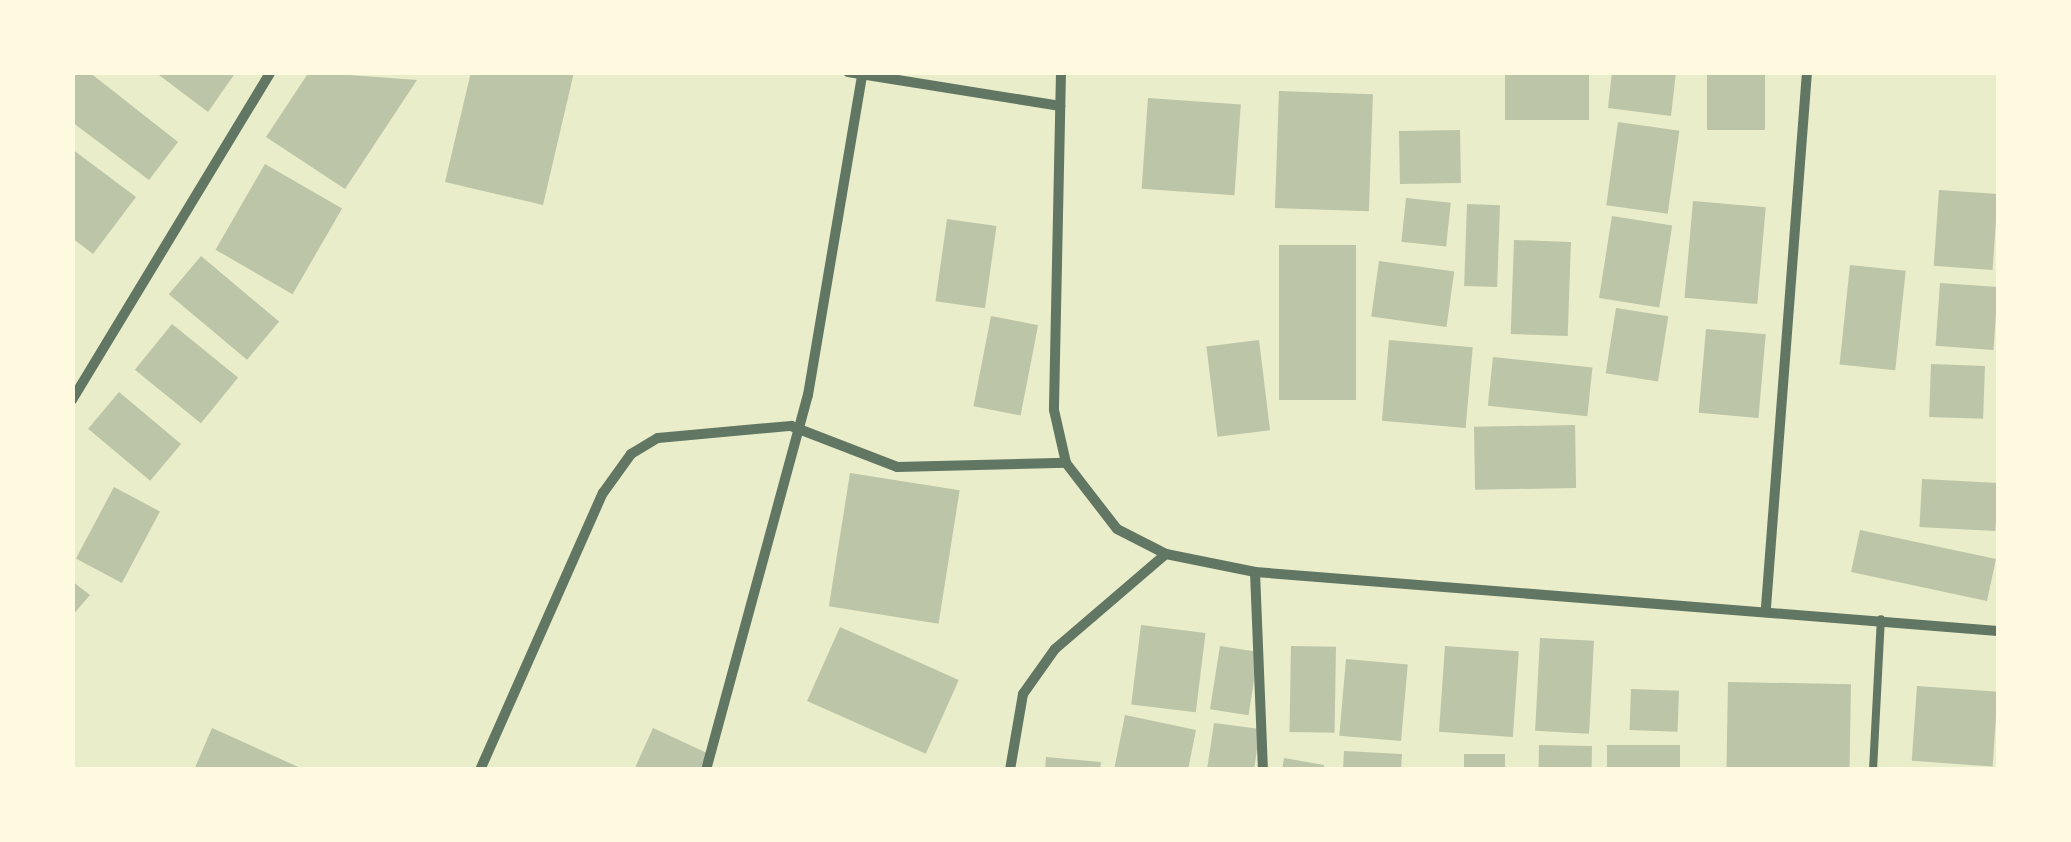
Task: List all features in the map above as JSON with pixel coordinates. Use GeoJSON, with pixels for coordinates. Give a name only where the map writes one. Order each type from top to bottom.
{"type":"FeatureCollection","features":[{"type":"Feature","properties":{"kind":"street"},"geometry":{"type":"LineString","coordinates":[[72,400],[271,72]]}},
{"type":"Feature","properties":{"kind":"street"},"geometry":{"type":"LineString","coordinates":[[848,72],[1060,106]]}},
{"type":"Feature","properties":{"kind":"street"},"geometry":{"type":"LineString","coordinates":[[1061,72],[1054,410],[1066,463],[1117,529],[1166,554],[1255,572],[1766,607],[1998,631]]}},
{"type":"Feature","properties":{"kind":"street"},"geometry":{"type":"LineString","coordinates":[[1766,607],[1807,72]]}},
{"type":"Feature","properties":{"kind":"street"},"geometry":{"type":"LineString","coordinates":[[706,770],[800,426],[862,75]]}},
{"type":"Feature","properties":{"kind":"street"},"geometry":{"type":"LineString","coordinates":[[480,770],[603,492],[631,454],[700,430],[800,426],[898,467],[1066,463]]}},
{"type":"Feature","properties":{"kind":"street"},"geometry":{"type":"LineString","coordinates":[[1010,770],[1023,694],[1055,650],[1166,554]]}},
{"type":"Feature","properties":{"kind":"street"},"geometry":{"type":"LineString","coordinates":[[1255,572],[1263,770]]}},
{"type":"Feature","properties":{"kind":"lane"},"geometry":{"type":"LineString","coordinates":[[1873,770],[1881,619]]}},
{"type":"Feature","properties":{"kind":"building"},"geometry":{"type":"Polygon","coordinates":[[[72,72],[89,72],[178,142],[149,180],[72,122],[72,72]]]}},
{"type":"Feature","properties":{"kind":"building"},"geometry":{"type":"Polygon","coordinates":[[[155,72],[236,72],[208,112],[155,72]]]}},
{"type":"Feature","properties":{"kind":"building"},"geometry":{"type":"Polygon","coordinates":[[[309,72],[417,80],[345,189],[266,137],[309,72]]]}},
{"type":"Feature","properties":{"kind":"building"},"geometry":{"type":"Polygon","coordinates":[[[471,72],[574,72],[543,205],[445,182],[471,72]]]}},
{"type":"Feature","properties":{"kind":"building"},"geometry":{"type":"Polygon","coordinates":[[[1505,72],[1589,72],[1589,120],[1505,120],[1505,72]]]}},
{"type":"Feature","properties":{"kind":"building"},"geometry":{"type":"Polygon","coordinates":[[[1612,72],[1676,72],[1671,116],[1608,108],[1612,72]]]}},
{"type":"Feature","properties":{"kind":"building"},"geometry":{"type":"Polygon","coordinates":[[[1707,72],[1765,72],[1765,130],[1707,130],[1707,72]]]}},
{"type":"Feature","properties":{"kind":"building"},"geometry":{"type":"Polygon","coordinates":[[[1279,91],[1373,94],[1369,211],[1275,208],[1279,91]]]}},
{"type":"Feature","properties":{"kind":"building"},"geometry":{"type":"Polygon","coordinates":[[[1148,98],[1241,104],[1234,195],[1142,189],[1148,98]]]}},
{"type":"Feature","properties":{"kind":"building"},"geometry":{"type":"Polygon","coordinates":[[[1618,122],[1679,131],[1668,214],[1606,205],[1618,122]]]}},
{"type":"Feature","properties":{"kind":"building"},"geometry":{"type":"Polygon","coordinates":[[[1460,130],[1461,183],[1400,184],[1399,131],[1460,130]]]}},
{"type":"Feature","properties":{"kind":"building"},"geometry":{"type":"Polygon","coordinates":[[[72,149],[136,197],[93,254],[72,238],[72,149]]]}},
{"type":"Feature","properties":{"kind":"building"},"geometry":{"type":"Polygon","coordinates":[[[265,164],[342,208],[293,294],[216,250],[265,164]]]}},
{"type":"Feature","properties":{"kind":"building"},"geometry":{"type":"Polygon","coordinates":[[[1939,190],[1998,194],[1993,270],[1934,266],[1939,190]]]}},
{"type":"Feature","properties":{"kind":"building"},"geometry":{"type":"Polygon","coordinates":[[[1406,198],[1451,203],[1446,246],[1401,242],[1406,198]]]}},
{"type":"Feature","properties":{"kind":"building"},"geometry":{"type":"Polygon","coordinates":[[[1693,201],[1766,207],[1757,304],[1685,298],[1693,201]]]}},
{"type":"Feature","properties":{"kind":"building"},"geometry":{"type":"Polygon","coordinates":[[[1467,204],[1500,205],[1497,287],[1464,286],[1467,204]]]}},
{"type":"Feature","properties":{"kind":"building"},"geometry":{"type":"Polygon","coordinates":[[[1612,216],[1672,226],[1659,308],[1599,298],[1612,216]]]}},
{"type":"Feature","properties":{"kind":"building"},"geometry":{"type":"Polygon","coordinates":[[[947,219],[997,226],[985,308],[935,301],[947,219]]]}},
{"type":"Feature","properties":{"kind":"building"},"geometry":{"type":"Polygon","coordinates":[[[1514,240],[1571,242],[1568,336],[1511,334],[1514,240]]]}},
{"type":"Feature","properties":{"kind":"building"},"geometry":{"type":"Polygon","coordinates":[[[1279,245],[1356,245],[1356,400],[1279,400],[1279,245]]]}},
{"type":"Feature","properties":{"kind":"building"},"geometry":{"type":"Polygon","coordinates":[[[201,256],[279,322],[247,360],[169,294],[201,256]]]}},
{"type":"Feature","properties":{"kind":"building"},"geometry":{"type":"Polygon","coordinates":[[[1379,261],[1454,272],[1446,327],[1371,316],[1379,261]]]}},
{"type":"Feature","properties":{"kind":"building"},"geometry":{"type":"Polygon","coordinates":[[[1850,265],[1906,271],[1895,370],[1840,364],[1850,265]]]}},
{"type":"Feature","properties":{"kind":"building"},"geometry":{"type":"Polygon","coordinates":[[[1940,283],[1998,287],[1993,350],[1936,346],[1940,283]]]}},
{"type":"Feature","properties":{"kind":"building"},"geometry":{"type":"Polygon","coordinates":[[[1616,308],[1668,316],[1658,381],[1606,373],[1616,308]]]}},
{"type":"Feature","properties":{"kind":"building"},"geometry":{"type":"Polygon","coordinates":[[[991,316],[1038,325],[1021,415],[973,406],[991,316]]]}},
{"type":"Feature","properties":{"kind":"building"},"geometry":{"type":"Polygon","coordinates":[[[172,324],[238,377],[201,423],[135,370],[172,324]]]}},
{"type":"Feature","properties":{"kind":"building"},"geometry":{"type":"Polygon","coordinates":[[[1706,329],[1766,334],[1758,418],[1699,413],[1706,329]]]}},
{"type":"Feature","properties":{"kind":"building"},"geometry":{"type":"Polygon","coordinates":[[[1259,340],[1270,430],[1217,437],[1206,346],[1259,340]]]}},
{"type":"Feature","properties":{"kind":"building"},"geometry":{"type":"Polygon","coordinates":[[[1389,340],[1473,347],[1466,428],[1382,421],[1389,340]]]}},
{"type":"Feature","properties":{"kind":"building"},"geometry":{"type":"Polygon","coordinates":[[[1493,357],[1592,367],[1587,416],[1488,406],[1493,357]]]}},
{"type":"Feature","properties":{"kind":"building"},"geometry":{"type":"Polygon","coordinates":[[[1931,364],[1985,366],[1983,419],[1929,417],[1931,364]]]}},
{"type":"Feature","properties":{"kind":"building"},"geometry":{"type":"Polygon","coordinates":[[[119,392],[181,444],[150,481],[88,429],[119,392]]]}},
{"type":"Feature","properties":{"kind":"building"},"geometry":{"type":"Polygon","coordinates":[[[1575,425],[1576,488],[1475,490],[1474,427],[1575,425]]]}},
{"type":"Feature","properties":{"kind":"building"},"geometry":{"type":"Polygon","coordinates":[[[850,473],[960,490],[939,624],[829,606],[850,473]]]}},
{"type":"Feature","properties":{"kind":"building"},"geometry":{"type":"Polygon","coordinates":[[[1922,479],[1998,483],[1995,531],[1919,527],[1922,479]]]}},
{"type":"Feature","properties":{"kind":"building"},"geometry":{"type":"Polygon","coordinates":[[[114,487],[160,511],[122,583],[76,559],[114,487]]]}},
{"type":"Feature","properties":{"kind":"building"},"geometry":{"type":"Polygon","coordinates":[[[1860,530],[1996,559],[1987,601],[1851,572],[1860,530]]]}},
{"type":"Feature","properties":{"kind":"building"},"geometry":{"type":"Polygon","coordinates":[[[72,581],[90,595],[72,616],[72,581]]]}},
{"type":"Feature","properties":{"kind":"building"},"geometry":{"type":"Polygon","coordinates":[[[1141,625],[1206,633],[1196,712],[1131,704],[1141,625]]]}},
{"type":"Feature","properties":{"kind":"building"},"geometry":{"type":"Polygon","coordinates":[[[840,627],[959,680],[926,754],[807,701],[840,627]]]}},
{"type":"Feature","properties":{"kind":"building"},"geometry":{"type":"Polygon","coordinates":[[[1540,638],[1594,641],[1589,734],[1535,731],[1540,638]]]}},
{"type":"Feature","properties":{"kind":"building"},"geometry":{"type":"Polygon","coordinates":[[[1220,646],[1259,652],[1249,715],[1210,709],[1220,646]]]}},
{"type":"Feature","properties":{"kind":"building"},"geometry":{"type":"Polygon","coordinates":[[[1291,646],[1336,647],[1334,733],[1289,732],[1291,646]]]}},
{"type":"Feature","properties":{"kind":"building"},"geometry":{"type":"Polygon","coordinates":[[[1445,646],[1519,651],[1513,737],[1439,732],[1445,646]]]}},
{"type":"Feature","properties":{"kind":"building"},"geometry":{"type":"Polygon","coordinates":[[[1346,659],[1408,664],[1401,741],[1339,736],[1346,659]]]}},
{"type":"Feature","properties":{"kind":"building"},"geometry":{"type":"Polygon","coordinates":[[[1728,682],[1851,684],[1849,770],[1726,770],[1728,682]]]}},
{"type":"Feature","properties":{"kind":"building"},"geometry":{"type":"Polygon","coordinates":[[[1917,686],[1998,692],[1993,766],[1912,761],[1917,686]]]}},
{"type":"Feature","properties":{"kind":"building"},"geometry":{"type":"Polygon","coordinates":[[[1631,689],[1679,691],[1678,732],[1630,730],[1631,689]]]}},
{"type":"Feature","properties":{"kind":"building"},"geometry":{"type":"Polygon","coordinates":[[[1125,715],[1196,730],[1188,770],[1114,770],[1125,715]]]}},
{"type":"Feature","properties":{"kind":"building"},"geometry":{"type":"Polygon","coordinates":[[[1214,723],[1260,729],[1254,770],[1207,770],[1214,723]]]}},
{"type":"Feature","properties":{"kind":"building"},"geometry":{"type":"Polygon","coordinates":[[[212,728],[305,770],[194,770],[212,728]]]}},
{"type":"Feature","properties":{"kind":"building"},"geometry":{"type":"Polygon","coordinates":[[[653,728],[707,753],[700,770],[634,770],[653,728]]]}},
{"type":"Feature","properties":{"kind":"building"},"geometry":{"type":"Polygon","coordinates":[[[1539,745],[1592,746],[1592,770],[1539,770],[1539,745]]]}},
{"type":"Feature","properties":{"kind":"building"},"geometry":{"type":"Polygon","coordinates":[[[1607,745],[1680,745],[1680,770],[1607,770],[1607,745]]]}},
{"type":"Feature","properties":{"kind":"building"},"geometry":{"type":"Polygon","coordinates":[[[1344,751],[1402,754],[1401,770],[1343,770],[1344,751]]]}},
{"type":"Feature","properties":{"kind":"building"},"geometry":{"type":"Polygon","coordinates":[[[1464,754],[1505,754],[1505,770],[1464,770],[1464,754]]]}},
{"type":"Feature","properties":{"kind":"building"},"geometry":{"type":"Polygon","coordinates":[[[1046,757],[1101,762],[1100,770],[1045,770],[1046,757]]]}},
{"type":"Feature","properties":{"kind":"building"},"geometry":{"type":"Polygon","coordinates":[[[1284,758],[1324,765],[1324,770],[1282,770],[1284,758]]]}}]}
